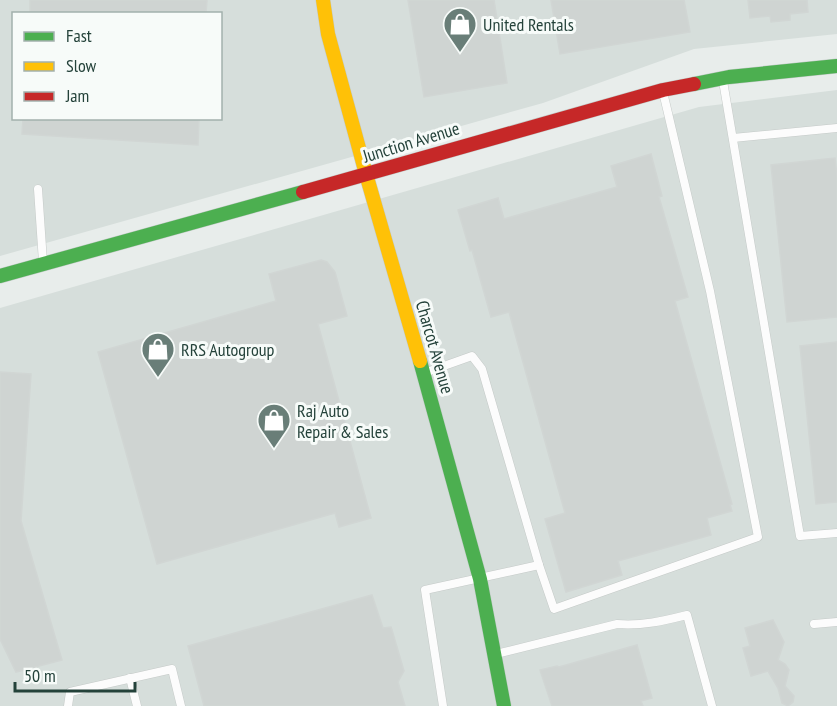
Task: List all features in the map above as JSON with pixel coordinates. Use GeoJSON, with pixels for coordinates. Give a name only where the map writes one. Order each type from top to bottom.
{"type":"FeatureCollection","features":[{"type":"Feature","properties":{"kind":"street","name":"Charcot Avenue"},"geometry":{"type":"LineString","coordinates":[[323,0],[328,34],[480,579],[504,706]]}},
{"type":"Feature","properties":{"kind":"street","name":"Junction Avenue"},"geometry":{"type":"LineString","coordinates":[[0,276],[663,90],[723,78],[837,66]]}},
{"type":"Feature","properties":{"kind":"lane"},"geometry":{"type":"LineString","coordinates":[[723,78],[800,536],[837,533]]}},
{"type":"Feature","properties":{"kind":"lane"},"geometry":{"type":"LineString","coordinates":[[424,373],[472,356],[482,369],[554,609],[758,537],[710,291],[663,90]]}},
{"type":"Feature","properties":{"kind":"lane"},"geometry":{"type":"LineString","coordinates":[[733,138],[837,128]]}},
{"type":"Feature","properties":{"kind":"lane"},"geometry":{"type":"LineString","coordinates":[[38,189],[43,264]]}},
{"type":"Feature","properties":{"kind":"lane"},"geometry":{"type":"LineString","coordinates":[[443,706],[424,590],[539,565]]}},
{"type":"Feature","properties":{"kind":"lane"},"geometry":{"type":"LineString","coordinates":[[496,654],[617,624],[634,626],[687,615],[712,706]]}},
{"type":"Feature","properties":{"kind":"lane"},"geometry":{"type":"LineString","coordinates":[[814,624],[837,622]]}},
{"type":"Feature","properties":{"kind":"lane"},"geometry":{"type":"LineString","coordinates":[[68,706],[70,692],[172,669],[181,706]]}},
{"type":"Feature","properties":{"kind":"lane"},"geometry":{"type":"LineString","coordinates":[[130,678],[137,706]]}},
{"type":"Feature","properties":{"kind":"shaded area"},"geometry":{"type":"Polygon","coordinates":[[[0,0],[837,0],[837,34],[694,49],[543,103],[0,256],[0,0]]]}},
{"type":"Feature","properties":{"kind":"shaded area"},"geometry":{"type":"Polygon","coordinates":[[[837,90],[837,706],[0,706],[0,308],[699,107],[837,90]]]}},
{"type":"Feature","properties":{"kind":"building"},"geometry":{"type":"Polygon","coordinates":[[[30,0],[207,0],[206,12],[30,12],[30,0]]]}},
{"type":"Feature","properties":{"kind":"building"},"geometry":{"type":"Polygon","coordinates":[[[408,0],[494,0],[507,83],[424,97],[408,0]]]}},
{"type":"Feature","properties":{"kind":"building"},"geometry":{"type":"Polygon","coordinates":[[[551,0],[684,0],[690,32],[560,54],[551,0]]]}},
{"type":"Feature","properties":{"kind":"building"},"geometry":{"type":"Polygon","coordinates":[[[748,0],[807,0],[808,12],[790,14],[790,20],[771,22],[770,16],[750,18],[748,0]]]}},
{"type":"Feature","properties":{"kind":"building"},"geometry":{"type":"Polygon","coordinates":[[[23,120],[199,120],[198,145],[22,134],[23,120]]]}},
{"type":"Feature","properties":{"kind":"building"},"geometry":{"type":"Polygon","coordinates":[[[651,154],[662,196],[659,197],[688,297],[675,301],[732,504],[730,505],[732,511],[707,518],[711,535],[618,561],[622,575],[566,592],[545,519],[565,513],[509,312],[491,317],[458,210],[498,198],[504,219],[617,187],[611,166],[651,154]]]}},
{"type":"Feature","properties":{"kind":"building"},"geometry":{"type":"Polygon","coordinates":[[[835,158],[837,317],[787,322],[771,165],[835,158]]]}},
{"type":"Feature","properties":{"kind":"building"},"geometry":{"type":"Polygon","coordinates":[[[321,260],[327,262],[335,272],[347,316],[318,324],[371,518],[339,527],[335,513],[157,564],[98,352],[276,301],[269,274],[321,260]]]}},
{"type":"Feature","properties":{"kind":"building"},"geometry":{"type":"Polygon","coordinates":[[[837,342],[837,502],[816,504],[800,346],[837,342]]]}},
{"type":"Feature","properties":{"kind":"building"},"geometry":{"type":"Polygon","coordinates":[[[0,372],[31,374],[21,521],[62,660],[16,672],[0,639],[0,372]]]}},
{"type":"Feature","properties":{"kind":"building"},"geometry":{"type":"Polygon","coordinates":[[[372,595],[383,628],[391,627],[392,630],[404,671],[398,682],[405,706],[204,706],[188,646],[372,595]]]}},
{"type":"Feature","properties":{"kind":"building"},"geometry":{"type":"Polygon","coordinates":[[[773,620],[784,642],[778,660],[789,670],[785,686],[794,696],[793,702],[788,706],[782,703],[778,688],[768,671],[751,676],[743,648],[750,646],[745,628],[773,620]]]}},
{"type":"Feature","properties":{"kind":"building"},"geometry":{"type":"Polygon","coordinates":[[[637,645],[652,698],[641,701],[643,706],[552,706],[540,670],[559,667],[637,645]]]}},
{"type":"Feature","properties":{"kind":"traffic: fast"},"geometry":{"type":"LineString","coordinates":[[694,84],[729,77],[837,66]]}},
{"type":"Feature","properties":{"kind":"traffic: fast"},"geometry":{"type":"LineString","coordinates":[[0,276],[303,192]]}},
{"type":"Feature","properties":{"kind":"traffic: fast"},"geometry":{"type":"LineString","coordinates":[[420,361],[480,579],[504,706]]}},
{"type":"Feature","properties":{"kind":"traffic: slow"},"geometry":{"type":"LineString","coordinates":[[323,0],[328,34],[420,361]]}},
{"type":"Feature","properties":{"kind":"traffic: jam"},"geometry":{"type":"LineString","coordinates":[[303,192],[663,90],[694,84]]}},
{"type":"Feature","properties":{"kind":"place","name":"United Rentals"},"geometry":{"type":"Point","coordinates":[460,53]}},
{"type":"Feature","properties":{"kind":"place","name":"RRS Autogroup"},"geometry":{"type":"Point","coordinates":[158,378]}},
{"type":"Feature","properties":{"kind":"place","name":"Raj Auto Repair & Sales"},"geometry":{"type":"Point","coordinates":[274,449]}}]}
